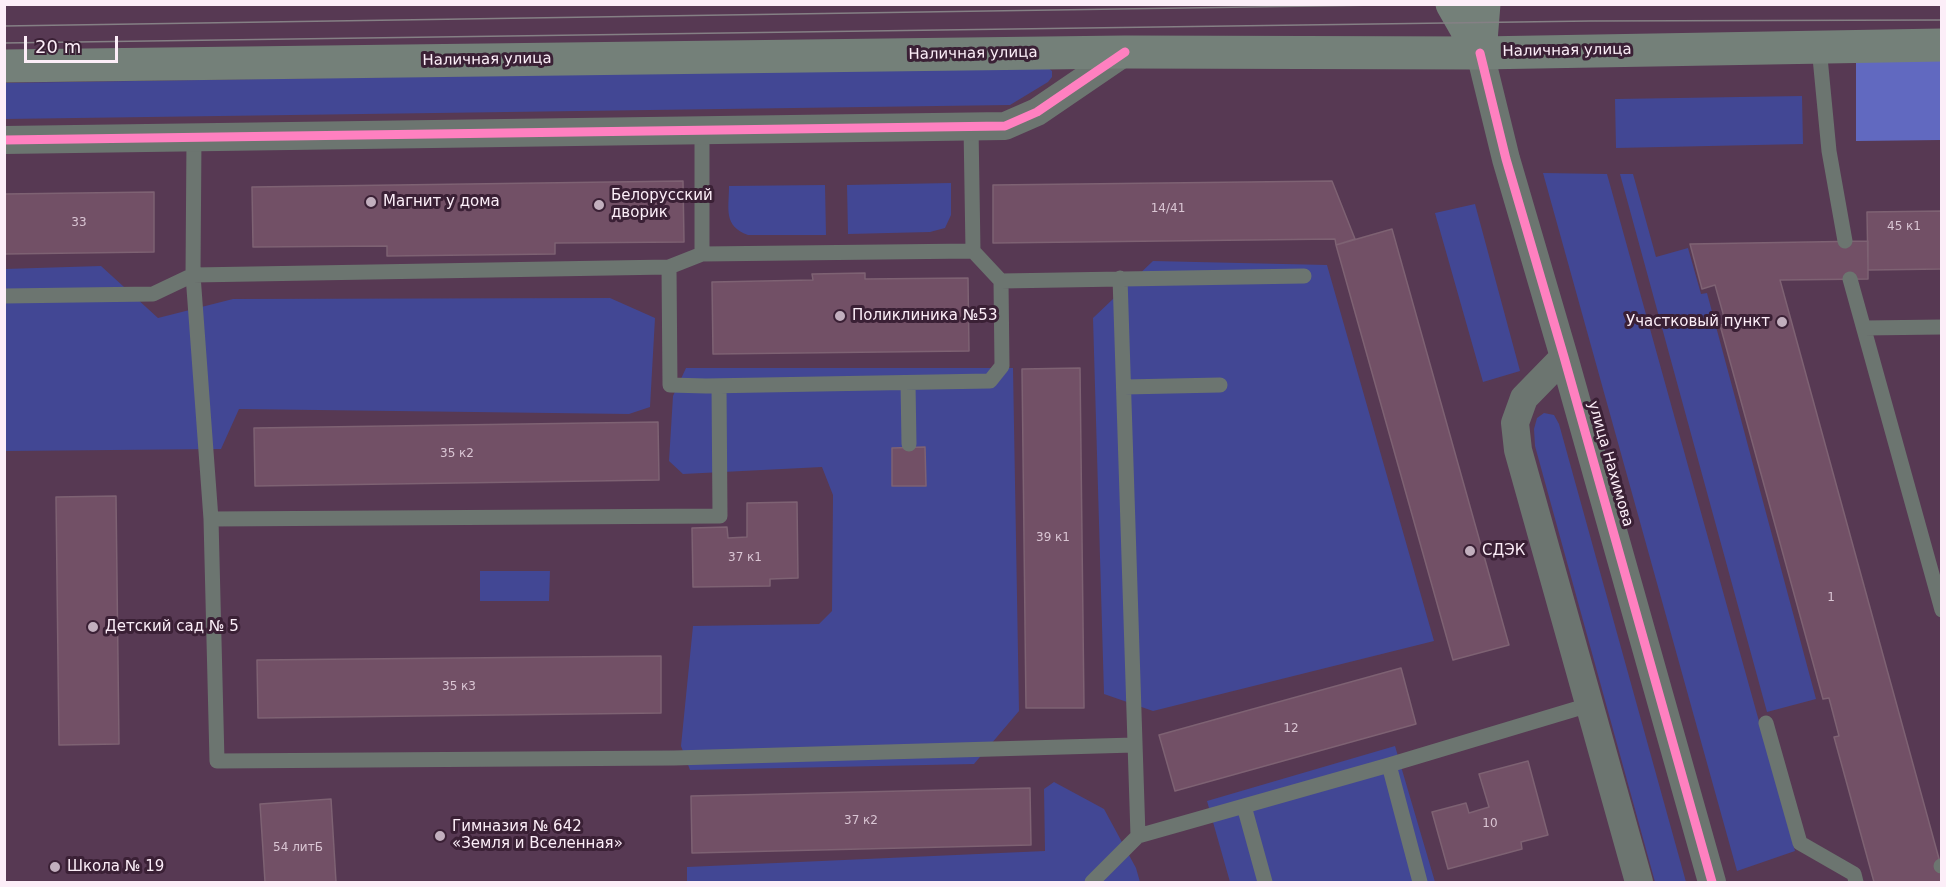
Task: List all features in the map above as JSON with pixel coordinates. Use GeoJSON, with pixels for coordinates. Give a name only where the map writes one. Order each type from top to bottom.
{"type":"FeatureCollection","features":[{"type":"Feature","properties":{"kind":"main road","name":"улица Нахимова"},"geometry":{"type":"LineString","coordinates":[[1452,4],[1480,52]]}},
{"type":"Feature","properties":{"kind":"main road","name":"улица Нахимова"},"geometry":{"type":"LineString","coordinates":[[1480,52],[1484,4]]}},
{"type":"Feature","properties":{"kind":"main road","name":"Наличная улица"},"geometry":{"type":"LineString","coordinates":[[4,66],[1125,52],[1480,52],[1941,45]]}},
{"type":"Feature","properties":{"kind":"street"},"geometry":{"type":"LineString","coordinates":[[4,140],[1005,126],[1037,112],[1125,52]]}},
{"type":"Feature","properties":{"kind":"street","name":"улица Нахимова"},"geometry":{"type":"LineString","coordinates":[[1480,52],[1506,159],[1712,882]]}},
{"type":"Feature","properties":{"kind":"street"},"geometry":{"type":"LineString","coordinates":[[1564,357],[1524,398],[1515,423],[1518,450],[1639,882]]}},
{"type":"Feature","properties":{"kind":"lane"},"geometry":{"type":"LineString","coordinates":[[1819,47],[1829,151],[1845,242]]}},
{"type":"Feature","properties":{"kind":"lane"},"geometry":{"type":"LineString","coordinates":[[669,267],[670,385],[990,381],[1002,366],[1000,281],[973,251],[970,126]]}},
{"type":"Feature","properties":{"kind":"lane"},"geometry":{"type":"LineString","coordinates":[[702,130],[702,254]]}},
{"type":"Feature","properties":{"kind":"lane"},"geometry":{"type":"LineString","coordinates":[[194,137],[193,275],[211,519],[217,761],[674,758],[1134,746]]}},
{"type":"Feature","properties":{"kind":"lane"},"geometry":{"type":"LineString","coordinates":[[4,296],[153,294],[193,275],[669,267],[702,254],[973,251]]}},
{"type":"Feature","properties":{"kind":"lane"},"geometry":{"type":"LineString","coordinates":[[1000,281],[1304,276]]}},
{"type":"Feature","properties":{"kind":"lane"},"geometry":{"type":"LineString","coordinates":[[1120,278],[1138,836]]}},
{"type":"Feature","properties":{"kind":"lane"},"geometry":{"type":"LineString","coordinates":[[1851,279],[1941,610]]}},
{"type":"Feature","properties":{"kind":"lane"},"geometry":{"type":"LineString","coordinates":[[1864,328],[1941,327]]}},
{"type":"Feature","properties":{"kind":"lane"},"geometry":{"type":"LineString","coordinates":[[908,383],[909,444]]}},
{"type":"Feature","properties":{"kind":"lane"},"geometry":{"type":"LineString","coordinates":[[1124,387],[1220,385]]}},
{"type":"Feature","properties":{"kind":"lane"},"geometry":{"type":"LineString","coordinates":[[211,519],[720,516],[719,386]]}},
{"type":"Feature","properties":{"kind":"lane"},"geometry":{"type":"LineString","coordinates":[[1092,882],[1138,836],[1389,765],[1589,705]]}},
{"type":"Feature","properties":{"kind":"lane"},"geometry":{"type":"LineString","coordinates":[[1766,723],[1800,843],[1854,874],[1856,882]]}},
{"type":"Feature","properties":{"kind":"lane"},"geometry":{"type":"LineString","coordinates":[[1389,765],[1420,882]]}},
{"type":"Feature","properties":{"kind":"lane"},"geometry":{"type":"LineString","coordinates":[[1244,806],[1265,882]]}},
{"type":"Feature","properties":{"kind":"shaded area"},"geometry":{"type":"Polygon","coordinates":[[[1941,53],[1941,140],[1856,141],[1856,54],[1941,53]]]}},
{"type":"Feature","properties":{"kind":"shaded area"},"geometry":{"type":"Polygon","coordinates":[[[1047,67],[1052,71],[1052,77],[1048,82],[1010,105],[5,119],[4,83],[1047,67]]]}},
{"type":"Feature","properties":{"kind":"shaded area"},"geometry":{"type":"Polygon","coordinates":[[[1802,96],[1803,144],[1616,148],[1615,99],[1802,96]]]}},
{"type":"Feature","properties":{"kind":"shaded area"},"geometry":{"type":"Polygon","coordinates":[[[1543,173],[1607,174],[1795,851],[1737,871],[1543,173]]]}},
{"type":"Feature","properties":{"kind":"shaded area"},"geometry":{"type":"Polygon","coordinates":[[[1620,174],[1633,174],[1656,257],[1688,248],[1701,294],[1707,293],[1816,699],[1767,712],[1620,174]]]}},
{"type":"Feature","properties":{"kind":"shaded area"},"geometry":{"type":"Polygon","coordinates":[[[951,183],[951,215],[945,228],[930,232],[848,234],[847,185],[951,183]]]}},
{"type":"Feature","properties":{"kind":"shaded area"},"geometry":{"type":"Polygon","coordinates":[[[825,185],[826,235],[748,235],[734,227],[731,222],[728,209],[729,186],[825,185]]]}},
{"type":"Feature","properties":{"kind":"shaded area"},"geometry":{"type":"Polygon","coordinates":[[[1475,204],[1520,371],[1483,382],[1435,213],[1475,204]]]}},
{"type":"Feature","properties":{"kind":"shaded area"},"geometry":{"type":"Polygon","coordinates":[[[1153,261],[1327,265],[1434,641],[1153,711],[1104,694],[1093,318],[1153,261]]]}},
{"type":"Feature","properties":{"kind":"shaded area"},"geometry":{"type":"Polygon","coordinates":[[[101,266],[158,318],[233,299],[610,298],[655,318],[650,407],[629,414],[239,409],[221,449],[5,451],[4,269],[101,266]]]}},
{"type":"Feature","properties":{"kind":"shaded area"},"geometry":{"type":"Polygon","coordinates":[[[686,368],[1013,368],[1019,711],[974,764],[690,770],[681,746],[693,626],[819,624],[832,611],[833,495],[822,467],[683,474],[669,461],[673,396],[686,368]]]}},
{"type":"Feature","properties":{"kind":"shaded area"},"geometry":{"type":"Polygon","coordinates":[[[1544,413],[1554,415],[1559,424],[1686,882],[1655,882],[1535,446],[1534,429],[1537,418],[1544,413]]]}},
{"type":"Feature","properties":{"kind":"shaded area"},"geometry":{"type":"Polygon","coordinates":[[[480,571],[550,571],[549,601],[480,601],[480,571]]]}},
{"type":"Feature","properties":{"kind":"shaded area"},"geometry":{"type":"Polygon","coordinates":[[[1395,746],[1435,882],[1230,882],[1207,801],[1395,746]]]}},
{"type":"Feature","properties":{"kind":"shaded area"},"geometry":{"type":"Polygon","coordinates":[[[1054,782],[1104,809],[1136,868],[1140,882],[687,882],[687,867],[1045,851],[1044,789],[1054,782]]]}},
{"type":"Feature","properties":{"kind":"building"},"geometry":{"type":"Polygon","coordinates":[[[683,181],[684,242],[555,243],[555,254],[387,256],[387,246],[253,247],[252,187],[683,181]]]}},
{"type":"Feature","properties":{"kind":"building"},"geometry":{"type":"Polygon","coordinates":[[[1332,181],[1355,239],[1336,245],[1335,239],[993,243],[993,185],[1332,181]]]}},
{"type":"Feature","properties":{"kind":"building"},"geometry":{"type":"Polygon","coordinates":[[[154,192],[154,252],[4,254],[4,194],[154,192]]]}},
{"type":"Feature","properties":{"kind":"building"},"geometry":{"type":"Polygon","coordinates":[[[1942,211],[1942,269],[1868,270],[1867,212],[1942,211]]]}},
{"type":"Feature","properties":{"kind":"building"},"geometry":{"type":"Polygon","coordinates":[[[1392,229],[1509,645],[1453,660],[1336,245],[1392,229]]]}},
{"type":"Feature","properties":{"kind":"building"},"geometry":{"type":"Polygon","coordinates":[[[1868,241],[1868,279],[1780,280],[1941,866],[1942,882],[1874,882],[1834,737],[1839,736],[1829,698],[1823,699],[1720,325],[1726,324],[1715,285],[1702,289],[1690,244],[1868,241]]]}},
{"type":"Feature","properties":{"kind":"building","name":"Поликлиника №53"},"geometry":{"type":"Polygon","coordinates":[[[865,273],[865,279],[968,278],[969,351],[713,354],[712,282],[813,280],[812,274],[865,273]]]}},
{"type":"Feature","properties":{"kind":"building"},"geometry":{"type":"Polygon","coordinates":[[[1080,368],[1084,708],[1026,708],[1022,369],[1080,368]]]}},
{"type":"Feature","properties":{"kind":"building"},"geometry":{"type":"Polygon","coordinates":[[[658,422],[659,480],[255,486],[254,428],[658,422]]]}},
{"type":"Feature","properties":{"kind":"building"},"geometry":{"type":"Polygon","coordinates":[[[925,447],[926,486],[892,486],[892,448],[925,447]]]}},
{"type":"Feature","properties":{"kind":"building"},"geometry":{"type":"Polygon","coordinates":[[[116,496],[119,744],[59,745],[56,497],[116,496]]]}},
{"type":"Feature","properties":{"kind":"building"},"geometry":{"type":"Polygon","coordinates":[[[797,502],[798,578],[770,579],[770,586],[693,587],[692,528],[727,527],[728,538],[747,537],[747,503],[797,502]]]}},
{"type":"Feature","properties":{"kind":"building"},"geometry":{"type":"Polygon","coordinates":[[[661,656],[661,713],[258,718],[257,660],[661,656]]]}},
{"type":"Feature","properties":{"kind":"building"},"geometry":{"type":"Polygon","coordinates":[[[1401,668],[1416,724],[1175,791],[1159,735],[1401,668]]]}},
{"type":"Feature","properties":{"kind":"building"},"geometry":{"type":"Polygon","coordinates":[[[1528,761],[1548,835],[1521,842],[1522,849],[1448,869],[1432,812],[1466,803],[1469,813],[1489,807],[1479,774],[1528,761]]]}},
{"type":"Feature","properties":{"kind":"building"},"geometry":{"type":"Polygon","coordinates":[[[1030,788],[1031,845],[692,853],[691,796],[1030,788]]]}},
{"type":"Feature","properties":{"kind":"building"},"geometry":{"type":"Polygon","coordinates":[[[331,799],[336,882],[265,882],[260,804],[331,799]]]}},
{"type":"Feature","properties":{"kind":"tram line"},"geometry":{"type":"LineString","coordinates":[[4,26],[1446,4]]}},
{"type":"Feature","properties":{"kind":"tram line"},"geometry":{"type":"LineString","coordinates":[[4,43],[1590,21],[1942,20]]}},
{"type":"Feature","properties":{"kind":"cycle path"},"geometry":{"type":"LineString","coordinates":[[4,140],[1005,126],[1037,112],[1125,52]]}},
{"type":"Feature","properties":{"kind":"cycle path"},"geometry":{"type":"LineString","coordinates":[[1480,53],[1506,159],[1712,882]]}},
{"type":"Feature","properties":{"kind":"place","name":"Магнит у дома"},"geometry":{"type":"Point","coordinates":[371,202]}},
{"type":"Feature","properties":{"kind":"place","name":"Белорусский дворик"},"geometry":{"type":"Point","coordinates":[599,205]}},
{"type":"Feature","properties":{"kind":"place","name":"Поликлиника №53"},"geometry":{"type":"Point","coordinates":[840,316]}},
{"type":"Feature","properties":{"kind":"place","name":"Участковый пункт"},"geometry":{"type":"Point","coordinates":[1782,322]}},
{"type":"Feature","properties":{"kind":"place","name":"СДЭК"},"geometry":{"type":"Point","coordinates":[1470,551]}},
{"type":"Feature","properties":{"kind":"place","name":"Детский сад № 5"},"geometry":{"type":"Point","coordinates":[93,627]}},
{"type":"Feature","properties":{"kind":"place","name":"Гимназия № 642 «Земля и Вселенная»"},"geometry":{"type":"Point","coordinates":[440,836]}},
{"type":"Feature","properties":{"kind":"place","name":"Школа № 19"},"geometry":{"type":"Point","coordinates":[55,867]}}]}
